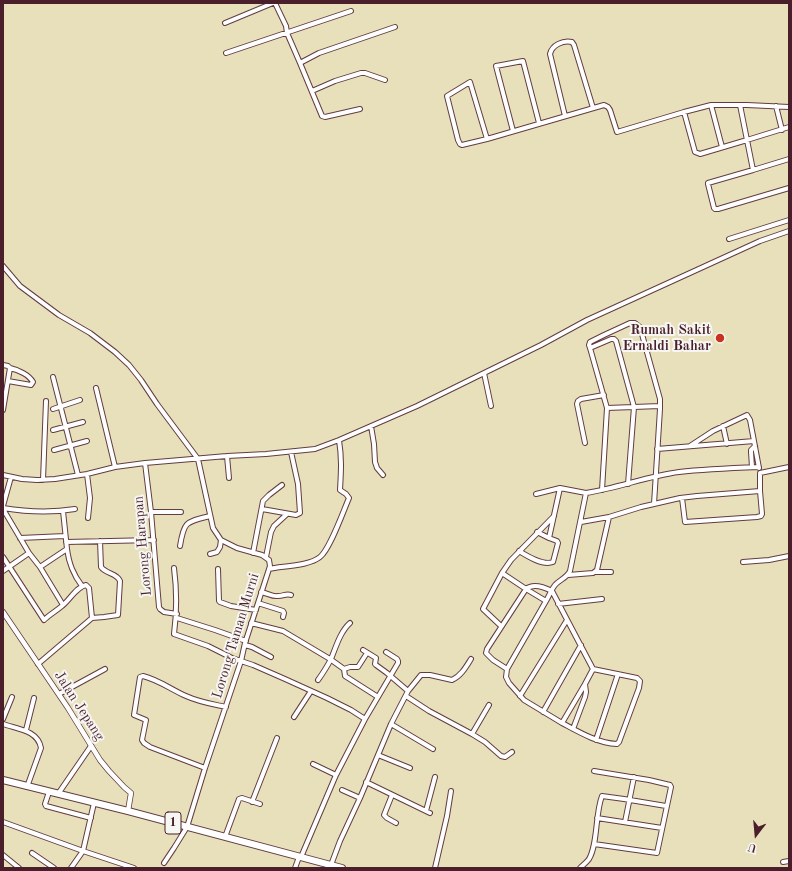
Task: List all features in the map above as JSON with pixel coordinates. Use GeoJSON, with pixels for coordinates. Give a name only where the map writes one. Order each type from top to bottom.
{"type":"FeatureCollection","features":[{"type":"Feature","properties":{"kind":"highway","name":"1"},"geometry":{"type":"LineString","coordinates":[[3,780],[128,811],[342,868]]}},
{"type":"Feature","properties":{"kind":"street"},"geometry":{"type":"LineString","coordinates":[[226,23],[274,3],[286,26],[286,33],[322,116],[360,109]]}},
{"type":"Feature","properties":{"kind":"street"},"geometry":{"type":"LineString","coordinates":[[226,53],[352,11]]}},
{"type":"Feature","properties":{"kind":"street"},"geometry":{"type":"LineString","coordinates":[[300,63],[319,53],[395,27]]}},
{"type":"Feature","properties":{"kind":"street"},"geometry":{"type":"LineString","coordinates":[[565,116],[550,54],[553,47],[562,42],[572,42],[574,45],[594,108]]}},
{"type":"Feature","properties":{"kind":"street"},"geometry":{"type":"LineString","coordinates":[[513,131],[496,66],[523,61],[538,124]]}},
{"type":"Feature","properties":{"kind":"street"},"geometry":{"type":"LineString","coordinates":[[312,91],[334,81],[361,73],[385,80]]}},
{"type":"Feature","properties":{"kind":"street"},"geometry":{"type":"LineString","coordinates":[[487,139],[470,82],[447,96],[460,144],[487,139],[604,105],[610,110],[617,132],[711,105],[789,106]]}},
{"type":"Feature","properties":{"kind":"street"},"geometry":{"type":"LineString","coordinates":[[711,105],[722,147]]}},
{"type":"Feature","properties":{"kind":"street"},"geometry":{"type":"LineString","coordinates":[[740,105],[753,170]]}},
{"type":"Feature","properties":{"kind":"street"},"geometry":{"type":"LineString","coordinates":[[776,106],[782,130]]}},
{"type":"Feature","properties":{"kind":"street"},"geometry":{"type":"LineString","coordinates":[[684,112],[695,152],[700,154],[789,128]]}},
{"type":"Feature","properties":{"kind":"street"},"geometry":{"type":"LineString","coordinates":[[789,159],[708,183],[715,209],[789,188]]}},
{"type":"Feature","properties":{"kind":"street"},"geometry":{"type":"LineString","coordinates":[[728,238],[789,220]]}},
{"type":"Feature","properties":{"kind":"street"},"geometry":{"type":"LineString","coordinates":[[3,475],[22,479],[55,479],[78,476],[114,467],[145,463],[314,449],[339,440],[417,406],[541,345],[587,320],[760,241],[789,231]]}},
{"type":"Feature","properties":{"kind":"street"},"geometry":{"type":"LineString","coordinates":[[3,266],[20,286],[59,315],[90,333],[120,356],[141,380],[198,459],[213,528],[221,540],[220,547],[217,552],[210,554]]}},
{"type":"Feature","properties":{"kind":"street"},"geometry":{"type":"LineString","coordinates":[[602,490],[607,408],[589,345],[590,342],[604,334],[630,323],[635,323],[640,327],[660,399],[654,504]]}},
{"type":"Feature","properties":{"kind":"street"},"geometry":{"type":"LineString","coordinates":[[590,348],[611,339],[616,341],[634,407],[628,484]]}},
{"type":"Feature","properties":{"kind":"street"},"geometry":{"type":"LineString","coordinates":[[3,365],[23,373],[33,382],[31,385],[8,381]]}},
{"type":"Feature","properties":{"kind":"street"},"geometry":{"type":"LineString","coordinates":[[3,410],[5,390],[10,368]]}},
{"type":"Feature","properties":{"kind":"street"},"geometry":{"type":"LineString","coordinates":[[484,373],[491,406]]}},
{"type":"Feature","properties":{"kind":"street"},"geometry":{"type":"LineString","coordinates":[[53,377],[78,476]]}},
{"type":"Feature","properties":{"kind":"street"},"geometry":{"type":"LineString","coordinates":[[96,388],[114,467]]}},
{"type":"Feature","properties":{"kind":"street"},"geometry":{"type":"LineString","coordinates":[[585,443],[577,404],[578,400],[604,395]]}},
{"type":"Feature","properties":{"kind":"street"},"geometry":{"type":"LineString","coordinates":[[53,409],[80,400]]}},
{"type":"Feature","properties":{"kind":"street"},"geometry":{"type":"LineString","coordinates":[[43,480],[46,401]]}},
{"type":"Feature","properties":{"kind":"street"},"geometry":{"type":"LineString","coordinates":[[607,408],[660,406]]}},
{"type":"Feature","properties":{"kind":"street"},"geometry":{"type":"LineString","coordinates":[[682,498],[685,522],[757,517],[761,516],[762,514],[760,473],[750,420],[747,414],[713,431],[689,446]]}},
{"type":"Feature","properties":{"kind":"street"},"geometry":{"type":"LineString","coordinates":[[53,430],[83,422]]}},
{"type":"Feature","properties":{"kind":"street"},"geometry":{"type":"LineString","coordinates":[[371,426],[375,462],[377,468],[383,475]]}},
{"type":"Feature","properties":{"kind":"street"},"geometry":{"type":"LineString","coordinates":[[724,426],[727,444]]}},
{"type":"Feature","properties":{"kind":"street"},"geometry":{"type":"LineString","coordinates":[[269,569],[302,564],[320,557],[324,552],[349,498],[340,490],[342,471],[339,440]]}},
{"type":"Feature","properties":{"kind":"street"},"geometry":{"type":"LineString","coordinates":[[54,450],[87,441]]}},
{"type":"Feature","properties":{"kind":"street"},"geometry":{"type":"LineString","coordinates":[[658,449],[727,444],[755,444]]}},
{"type":"Feature","properties":{"kind":"street"},"geometry":{"type":"LineString","coordinates":[[752,467],[751,450],[755,444]]}},
{"type":"Feature","properties":{"kind":"street"},"geometry":{"type":"LineString","coordinates":[[262,509],[287,514],[299,514],[298,484],[291,452]]}},
{"type":"Feature","properties":{"kind":"street"},"geometry":{"type":"LineString","coordinates":[[227,456],[230,478]]}},
{"type":"Feature","properties":{"kind":"street","name":"Lorong Harapan"},"geometry":{"type":"LineString","coordinates":[[145,463],[152,512],[159,607],[162,610],[177,616]]}},
{"type":"Feature","properties":{"kind":"street"},"geometry":{"type":"LineString","coordinates":[[536,494],[560,488],[586,493],[679,472],[759,467]]}},
{"type":"Feature","properties":{"kind":"street"},"geometry":{"type":"LineString","coordinates":[[760,473],[789,467]]}},
{"type":"Feature","properties":{"kind":"street"},"geometry":{"type":"LineString","coordinates":[[87,474],[90,498],[88,518]]}},
{"type":"Feature","properties":{"kind":"street"},"geometry":{"type":"LineString","coordinates":[[11,477],[3,508],[29,553],[40,567],[63,606]]}},
{"type":"Feature","properties":{"kind":"street"},"geometry":{"type":"LineString","coordinates":[[253,553],[263,502],[269,495],[282,485]]}},
{"type":"Feature","properties":{"kind":"street"},"geometry":{"type":"LineString","coordinates":[[549,538],[560,488]]}},
{"type":"Feature","properties":{"kind":"street"},"geometry":{"type":"LineString","coordinates":[[580,522],[609,517],[641,507],[682,498],[760,491]]}},
{"type":"Feature","properties":{"kind":"street"},"geometry":{"type":"LineString","coordinates":[[568,575],[586,493]]}},
{"type":"Feature","properties":{"kind":"street"},"geometry":{"type":"LineString","coordinates":[[3,508],[24,511],[63,511],[75,509]]}},
{"type":"Feature","properties":{"kind":"street"},"geometry":{"type":"LineString","coordinates":[[63,511],[69,561],[71,568],[82,586]]}},
{"type":"Feature","properties":{"kind":"street"},"geometry":{"type":"LineString","coordinates":[[152,512],[181,512]]}},
{"type":"Feature","properties":{"kind":"street"},"geometry":{"type":"LineString","coordinates":[[266,557],[271,532],[274,526],[287,514]]}},
{"type":"Feature","properties":{"kind":"street"},"geometry":{"type":"LineString","coordinates":[[502,626],[483,609],[502,573],[511,560],[554,515]]}},
{"type":"Feature","properties":{"kind":"street"},"geometry":{"type":"LineString","coordinates":[[180,546],[182,531],[191,520],[210,516]]}},
{"type":"Feature","properties":{"kind":"street"},"geometry":{"type":"LineString","coordinates":[[595,572],[597,570],[609,517]]}},
{"type":"Feature","properties":{"kind":"street"},"geometry":{"type":"LineString","coordinates":[[519,551],[533,559],[550,564],[553,562],[558,543],[557,541],[537,532]]}},
{"type":"Feature","properties":{"kind":"street"},"geometry":{"type":"LineString","coordinates":[[20,538],[65,536]]}},
{"type":"Feature","properties":{"kind":"street"},"geometry":{"type":"LineString","coordinates":[[66,542],[154,540]]}},
{"type":"Feature","properties":{"kind":"street","name":"Lorong Taman Murni"},"geometry":{"type":"LineString","coordinates":[[164,863],[187,827],[270,566],[269,560],[266,557],[237,548],[221,540]]}},
{"type":"Feature","properties":{"kind":"street"},"geometry":{"type":"LineString","coordinates":[[38,664],[92,618],[118,615],[120,581],[116,576],[103,570],[100,541]]}},
{"type":"Feature","properties":{"kind":"street"},"geometry":{"type":"LineString","coordinates":[[40,567],[67,549]]}},
{"type":"Feature","properties":{"kind":"street"},"geometry":{"type":"LineString","coordinates":[[3,572],[29,553]]}},
{"type":"Feature","properties":{"kind":"street"},"geometry":{"type":"LineString","coordinates":[[743,562],[769,560],[789,556]]}},
{"type":"Feature","properties":{"kind":"street"},"geometry":{"type":"LineString","coordinates":[[3,557],[44,620],[63,606],[77,590],[86,585],[88,588],[92,618]]}},
{"type":"Feature","properties":{"kind":"street"},"geometry":{"type":"LineString","coordinates":[[174,568],[177,616],[174,634],[203,644],[232,658],[254,665],[312,691],[351,710],[365,719]]}},
{"type":"Feature","properties":{"kind":"street"},"geometry":{"type":"LineString","coordinates":[[218,569],[220,602],[231,606],[256,610]]}},
{"type":"Feature","properties":{"kind":"street"},"geometry":{"type":"LineString","coordinates":[[593,669],[637,678],[640,681],[639,688],[617,744],[596,740],[543,712],[524,700],[509,683],[506,677],[507,669],[554,586],[560,580],[568,575],[611,572]]}},
{"type":"Feature","properties":{"kind":"street"},"geometry":{"type":"LineString","coordinates":[[502,573],[546,601]]}},
{"type":"Feature","properties":{"kind":"street"},"geometry":{"type":"LineString","coordinates":[[507,669],[493,660],[486,653],[486,649],[529,586],[546,588],[552,591],[593,669]]}},
{"type":"Feature","properties":{"kind":"street"},"geometry":{"type":"LineString","coordinates":[[261,592],[277,596],[286,594],[292,595]]}},
{"type":"Feature","properties":{"kind":"street"},"geometry":{"type":"LineString","coordinates":[[558,604],[602,599]]}},
{"type":"Feature","properties":{"kind":"street"},"geometry":{"type":"LineString","coordinates":[[258,603],[283,611],[283,616]]}},
{"type":"Feature","properties":{"kind":"street","name":"Jalan Jepang"},"geometry":{"type":"LineString","coordinates":[[3,612],[78,722],[91,746],[108,771],[131,793],[128,811]]}},
{"type":"Feature","properties":{"kind":"street"},"geometry":{"type":"LineString","coordinates":[[177,616],[245,643],[271,657]]}},
{"type":"Feature","properties":{"kind":"street"},"geometry":{"type":"LineString","coordinates":[[520,696],[567,620]]}},
{"type":"Feature","properties":{"kind":"street"},"geometry":{"type":"LineString","coordinates":[[251,623],[283,631],[330,659],[344,669],[345,676],[378,697]]}},
{"type":"Feature","properties":{"kind":"street"},"geometry":{"type":"LineString","coordinates":[[318,680],[325,670],[342,633],[350,623]]}},
{"type":"Feature","properties":{"kind":"street"},"geometry":{"type":"LineString","coordinates":[[543,712],[581,645]]}},
{"type":"Feature","properties":{"kind":"street"},"geometry":{"type":"LineString","coordinates":[[344,669],[350,666],[358,667],[365,652],[376,658],[375,664],[408,691]]}},
{"type":"Feature","properties":{"kind":"street"},"geometry":{"type":"LineString","coordinates":[[295,868],[336,775],[365,719],[398,663],[398,660],[386,652]]}},
{"type":"Feature","properties":{"kind":"street"},"geometry":{"type":"LineString","coordinates":[[331,865],[390,724],[408,691],[422,675],[430,675],[452,680],[454,679],[459,676],[471,659]]}},
{"type":"Feature","properties":{"kind":"street"},"geometry":{"type":"LineString","coordinates":[[59,694],[106,669]]}},
{"type":"Feature","properties":{"kind":"street"},"geometry":{"type":"LineString","coordinates":[[562,723],[593,669]]}},
{"type":"Feature","properties":{"kind":"street"},"geometry":{"type":"LineString","coordinates":[[596,740],[618,674]]}},
{"type":"Feature","properties":{"kind":"street"},"geometry":{"type":"LineString","coordinates":[[205,768],[144,744],[142,740],[146,720],[134,715],[140,677],[143,676],[153,679],[186,696],[226,707]]}},
{"type":"Feature","properties":{"kind":"street"},"geometry":{"type":"LineString","coordinates":[[573,729],[585,697],[585,684]]}},
{"type":"Feature","properties":{"kind":"street"},"geometry":{"type":"LineString","coordinates":[[294,717],[312,691]]}},
{"type":"Feature","properties":{"kind":"street"},"geometry":{"type":"LineString","coordinates":[[406,696],[429,711],[485,742],[501,756],[505,757],[512,752]]}},
{"type":"Feature","properties":{"kind":"street"},"geometry":{"type":"LineString","coordinates":[[3,719],[12,697]]}},
{"type":"Feature","properties":{"kind":"street"},"geometry":{"type":"LineString","coordinates":[[26,730],[34,698]]}},
{"type":"Feature","properties":{"kind":"street"},"geometry":{"type":"LineString","coordinates":[[472,734],[489,705]]}},
{"type":"Feature","properties":{"kind":"street"},"geometry":{"type":"LineString","coordinates":[[3,724],[26,730],[33,734],[41,744],[42,748],[27,786]]}},
{"type":"Feature","properties":{"kind":"street"},"geometry":{"type":"LineString","coordinates":[[390,724],[433,749]]}},
{"type":"Feature","properties":{"kind":"street"},"geometry":{"type":"LineString","coordinates":[[252,802],[277,738]]}},
{"type":"Feature","properties":{"kind":"street"},"geometry":{"type":"LineString","coordinates":[[58,794],[91,746]]}},
{"type":"Feature","properties":{"kind":"street"},"geometry":{"type":"LineString","coordinates":[[378,755],[410,768]]}},
{"type":"Feature","properties":{"kind":"street"},"geometry":{"type":"LineString","coordinates":[[313,764],[336,775]]}},
{"type":"Feature","properties":{"kind":"street"},"geometry":{"type":"LineString","coordinates":[[594,771],[634,777],[670,785],[671,787],[657,853],[594,844]]}},
{"type":"Feature","properties":{"kind":"street"},"geometry":{"type":"LineString","coordinates":[[426,811],[435,777]]}},
{"type":"Feature","properties":{"kind":"street"},"geometry":{"type":"LineString","coordinates":[[625,822],[634,777]]}},
{"type":"Feature","properties":{"kind":"street"},"geometry":{"type":"LineString","coordinates":[[366,782],[430,813]]}},
{"type":"Feature","properties":{"kind":"street"},"geometry":{"type":"LineString","coordinates":[[342,790],[360,798]]}},
{"type":"Feature","properties":{"kind":"street"},"geometry":{"type":"LineString","coordinates":[[435,868],[452,791]]}},
{"type":"Feature","properties":{"kind":"street"},"geometry":{"type":"LineString","coordinates":[[48,792],[45,804],[46,806],[91,818]]}},
{"type":"Feature","properties":{"kind":"street"},"geometry":{"type":"LineString","coordinates":[[392,795],[384,815],[396,823]]}},
{"type":"Feature","properties":{"kind":"street"},"geometry":{"type":"LineString","coordinates":[[580,868],[588,860],[594,844],[597,818],[602,796],[666,806]]}},
{"type":"Feature","properties":{"kind":"street"},"geometry":{"type":"LineString","coordinates":[[225,837],[239,800],[242,798],[260,804]]}},
{"type":"Feature","properties":{"kind":"street"},"geometry":{"type":"LineString","coordinates":[[71,868],[83,852],[94,803]]}},
{"type":"Feature","properties":{"kind":"street"},"geometry":{"type":"LineString","coordinates":[[597,818],[662,828]]}},
{"type":"Feature","properties":{"kind":"street"},"geometry":{"type":"LineString","coordinates":[[3,822],[83,852],[134,868]]}},
{"type":"Feature","properties":{"kind":"street"},"geometry":{"type":"LineString","coordinates":[[32,853],[54,868]]}},
{"type":"Feature","properties":{"kind":"street"},"geometry":{"type":"LineString","coordinates":[[3,855],[19,868]]}},
{"type":"Feature","properties":{"kind":"street"},"geometry":{"type":"LineString","coordinates":[[783,862],[789,862]]}},
{"type":"Feature","properties":{"kind":"place","name":"Rumah Sakit Ernaldi Bahar"},"geometry":{"type":"Point","coordinates":[720,338]}}]}
